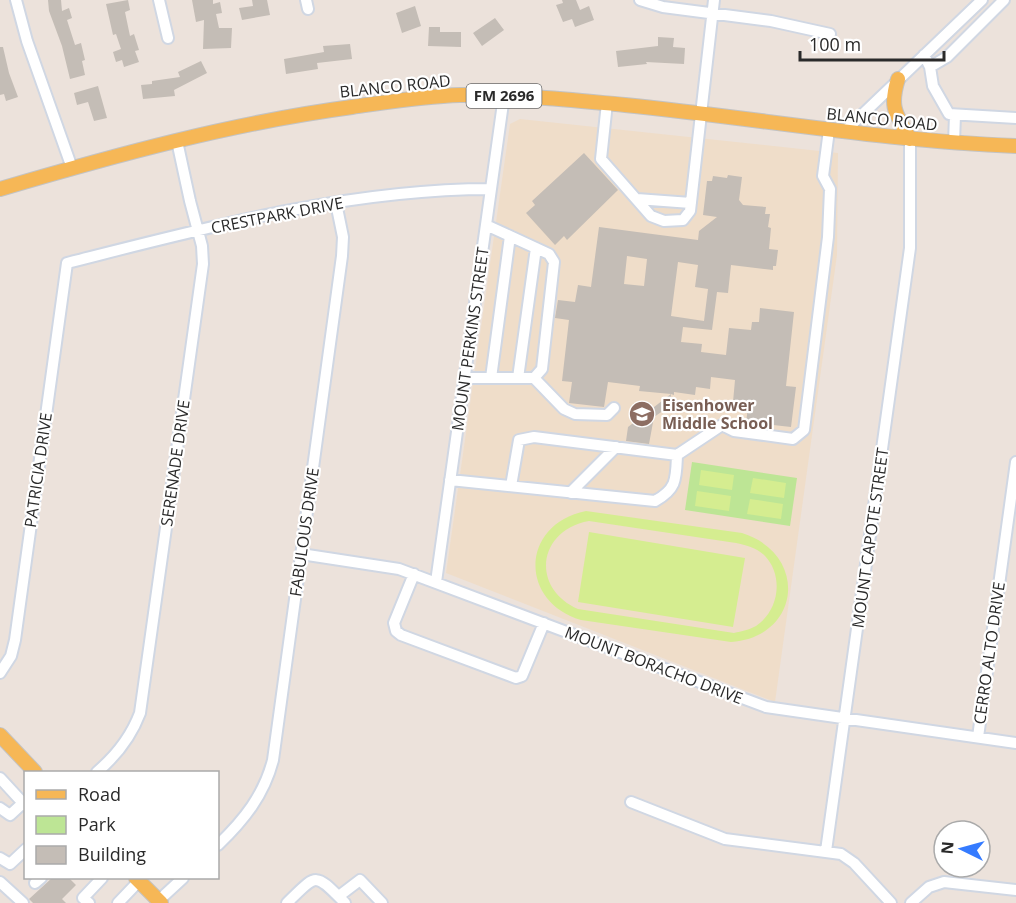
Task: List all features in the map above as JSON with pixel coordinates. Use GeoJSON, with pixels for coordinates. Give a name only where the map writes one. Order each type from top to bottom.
{"type":"FeatureCollection","features":[{"type":"Feature","properties":{"kind":"main road"},"geometry":{"type":"LineString","coordinates":[[898,79],[894,92],[895,113],[910,139]]}},
{"type":"Feature","properties":{"kind":"main road","name":"BLANCO ROAD"},"geometry":{"type":"LineString","coordinates":[[0,189],[177,141],[295,115],[459,95],[607,103],[910,139],[1016,146]]}},
{"type":"Feature","properties":{"kind":"main road"},"geometry":{"type":"LineString","coordinates":[[2,741],[34,771]]}},
{"type":"Feature","properties":{"kind":"main road"},"geometry":{"type":"LineString","coordinates":[[138,879],[159,902]]}},
{"type":"Feature","properties":{"kind":"street"},"geometry":{"type":"LineString","coordinates":[[16,0],[27,41],[72,168]]}},
{"type":"Feature","properties":{"kind":"street"},"geometry":{"type":"LineString","coordinates":[[159,0],[168,38]]}},
{"type":"Feature","properties":{"kind":"street"},"geometry":{"type":"LineString","coordinates":[[639,0],[663,7],[771,21],[830,34]]}},
{"type":"Feature","properties":{"kind":"street"},"geometry":{"type":"LineString","coordinates":[[607,103],[601,159],[651,216],[664,221],[683,220],[690,211],[714,0]]}},
{"type":"Feature","properties":{"kind":"street"},"geometry":{"type":"LineString","coordinates":[[844,132],[982,0]]}},
{"type":"Feature","properties":{"kind":"street"},"geometry":{"type":"LineString","coordinates":[[930,67],[947,57],[1004,0]]}},
{"type":"Feature","properties":{"kind":"street"},"geometry":{"type":"LineString","coordinates":[[924,55],[930,67],[933,86],[949,114],[1016,118]]}},
{"type":"Feature","properties":{"kind":"street","name":"MOUNT PERKINS STREET"},"geometry":{"type":"LineString","coordinates":[[436,582],[504,96]]}},
{"type":"Feature","properties":{"kind":"street"},"geometry":{"type":"LineString","coordinates":[[954,143],[955,115]]}},
{"type":"Feature","properties":{"kind":"street"},"geometry":{"type":"LineString","coordinates":[[511,486],[519,440],[534,437],[677,455],[722,425],[734,431],[794,439],[804,430],[828,237],[830,189],[823,176],[829,130]]}},
{"type":"Feature","properties":{"kind":"street","name":"MOUNT CAPOTE STREET"},"geometry":{"type":"LineString","coordinates":[[826,851],[910,248],[910,139]]}},
{"type":"Feature","properties":{"kind":"street","name":"SERENADE DRIVE"},"geometry":{"type":"LineString","coordinates":[[98,771],[122,747],[141,713],[203,264],[202,246],[177,141]]}},
{"type":"Feature","properties":{"kind":"street","name":"CRESTPARK DRIVE"},"geometry":{"type":"LineString","coordinates":[[67,264],[198,230],[336,203],[393,194],[491,189]]}},
{"type":"Feature","properties":{"kind":"street"},"geometry":{"type":"LineString","coordinates":[[637,199],[691,203]]}},
{"type":"Feature","properties":{"kind":"street","name":"FABULOUS DRIVE"},"geometry":{"type":"LineString","coordinates":[[219,844],[258,799],[270,772],[342,256],[343,237],[336,203]]}},
{"type":"Feature","properties":{"kind":"street"},"geometry":{"type":"LineString","coordinates":[[486,225],[549,254],[554,262],[542,369],[534,378]]}},
{"type":"Feature","properties":{"kind":"street"},"geometry":{"type":"LineString","coordinates":[[491,378],[510,236]]}},
{"type":"Feature","properties":{"kind":"street"},"geometry":{"type":"LineString","coordinates":[[518,378],[536,248]]}},
{"type":"Feature","properties":{"kind":"street","name":"PATRICIA DRIVE"},"geometry":{"type":"LineString","coordinates":[[0,673],[8,662],[15,640],[67,264]]}},
{"type":"Feature","properties":{"kind":"street"},"geometry":{"type":"LineString","coordinates":[[465,378],[534,378],[564,409],[574,414],[607,415],[614,408]]}},
{"type":"Feature","properties":{"kind":"street"},"geometry":{"type":"LineString","coordinates":[[570,492],[616,447]]}},
{"type":"Feature","properties":{"kind":"street"},"geometry":{"type":"LineString","coordinates":[[450,480],[655,501],[668,494],[673,486],[677,473],[677,455]]}},
{"type":"Feature","properties":{"kind":"street","name":"CERRO ALTO DRIVE"},"geometry":{"type":"LineString","coordinates":[[978,737],[1016,462]]}},
{"type":"Feature","properties":{"kind":"street","name":"MOUNT BORACHO DRIVE"},"geometry":{"type":"LineString","coordinates":[[301,554],[383,565],[414,574],[766,707],[1016,743]]}},
{"type":"Feature","properties":{"kind":"street"},"geometry":{"type":"LineString","coordinates":[[414,574],[394,623],[396,631],[401,635],[516,678],[522,676],[544,623]]}},
{"type":"Feature","properties":{"kind":"street"},"geometry":{"type":"LineString","coordinates":[[0,778],[24,805],[10,815],[0,808]]}},
{"type":"Feature","properties":{"kind":"street"},"geometry":{"type":"LineString","coordinates":[[631,802],[725,838],[841,854],[854,863],[891,903]]}},
{"type":"Feature","properties":{"kind":"street"},"geometry":{"type":"LineString","coordinates":[[0,858],[10,864],[24,851]]}},
{"type":"Feature","properties":{"kind":"street"},"geometry":{"type":"LineString","coordinates":[[89,903],[83,898],[101,879]]}},
{"type":"Feature","properties":{"kind":"street"},"geometry":{"type":"LineString","coordinates":[[118,903],[138,879]]}},
{"type":"Feature","properties":{"kind":"street"},"geometry":{"type":"LineString","coordinates":[[159,902],[182,879]]}},
{"type":"Feature","properties":{"kind":"street"},"geometry":{"type":"LineString","coordinates":[[286,903],[310,880],[317,879],[324,882],[342,900],[360,880],[382,903]]}},
{"type":"Feature","properties":{"kind":"street"},"geometry":{"type":"LineString","coordinates":[[0,882],[19,899]]}},
{"type":"Feature","properties":{"kind":"street"},"geometry":{"type":"LineString","coordinates":[[911,903],[929,887],[944,882],[1016,890]]}},
{"type":"Feature","properties":{"kind":"street"},"geometry":{"type":"LineString","coordinates":[[6,903],[19,899]]}},
{"type":"Feature","properties":{"kind":"shaded area","name":"Eisenhower Middle School"},"geometry":{"type":"Polygon","coordinates":[[[520,119],[838,153],[837,255],[775,702],[446,573],[510,124],[520,119]]]}},
{"type":"Feature","properties":{"kind":"green space"},"geometry":{"type":"Polygon","coordinates":[[[692,462],[797,478],[790,526],[685,510],[692,462]]]}},
{"type":"Feature","properties":{"kind":"green space"},"geometry":{"type":"Polygon","coordinates":[[[701,470],[734,475],[732,490],[699,485],[701,470]]]}},
{"type":"Feature","properties":{"kind":"green space"},"geometry":{"type":"Polygon","coordinates":[[[753,478],[786,483],[784,498],[750,493],[753,478]]]}},
{"type":"Feature","properties":{"kind":"green space"},"geometry":{"type":"Polygon","coordinates":[[[697,491],[731,496],[729,511],[695,506],[697,491]]]}},
{"type":"Feature","properties":{"kind":"green space"},"geometry":{"type":"Polygon","coordinates":[[[750,499],[783,504],[781,519],[747,514],[750,499]]]}},
{"type":"Feature","properties":{"kind":"green space"},"geometry":{"type":"Polygon","coordinates":[[[586,511],[742,533],[764,544],[778,558],[786,575],[788,594],[783,611],[772,626],[754,637],[731,642],[581,620],[560,610],[546,597],[538,581],[535,563],[539,546],[549,531],[565,519],[586,511]],[[589,521],[572,527],[559,536],[550,547],[546,560],[547,574],[552,588],[563,600],[578,609],[734,633],[756,626],[764,620],[774,603],[777,583],[771,564],[762,553],[736,543],[589,521]]]}},
{"type":"Feature","properties":{"kind":"green space"},"geometry":{"type":"Polygon","coordinates":[[[589,532],[745,558],[733,627],[578,602],[589,532]]]}},
{"type":"Feature","properties":{"kind":"building"},"geometry":{"type":"Polygon","coordinates":[[[48,0],[61,0],[62,11],[69,8],[72,18],[67,20],[75,45],[81,43],[85,60],[82,61],[85,75],[70,79],[62,46],[49,11],[48,0]]]}},
{"type":"Feature","properties":{"kind":"building"},"geometry":{"type":"Polygon","coordinates":[[[128,0],[130,10],[125,12],[130,36],[134,34],[139,50],[135,51],[139,62],[124,67],[122,60],[116,62],[113,52],[121,49],[116,34],[113,35],[106,4],[128,0]]]}},
{"type":"Feature","properties":{"kind":"building"},"geometry":{"type":"Polygon","coordinates":[[[192,0],[213,0],[213,4],[220,2],[222,13],[216,14],[219,28],[232,28],[231,48],[203,49],[204,20],[196,22],[192,0]]]}},
{"type":"Feature","properties":{"kind":"building"},"geometry":{"type":"Polygon","coordinates":[[[252,0],[267,0],[270,15],[242,20],[239,8],[253,6],[252,0]]]}},
{"type":"Feature","properties":{"kind":"building"},"geometry":{"type":"Polygon","coordinates":[[[562,0],[576,0],[580,10],[589,6],[594,20],[575,27],[572,19],[563,22],[556,5],[563,3],[562,0]]]}},
{"type":"Feature","properties":{"kind":"building"},"geometry":{"type":"Polygon","coordinates":[[[415,6],[421,26],[402,33],[396,13],[415,6]]]}},
{"type":"Feature","properties":{"kind":"building"},"geometry":{"type":"Polygon","coordinates":[[[495,18],[504,30],[482,46],[473,33],[495,18]]]}},
{"type":"Feature","properties":{"kind":"building"},"geometry":{"type":"Polygon","coordinates":[[[429,27],[440,27],[440,32],[461,32],[461,47],[428,46],[429,27]]]}},
{"type":"Feature","properties":{"kind":"building"},"geometry":{"type":"Polygon","coordinates":[[[658,37],[674,38],[673,47],[685,48],[684,64],[646,62],[647,64],[618,67],[616,51],[658,46],[658,37]]]}},
{"type":"Feature","properties":{"kind":"building"},"geometry":{"type":"Polygon","coordinates":[[[350,44],[352,59],[317,63],[318,69],[286,74],[284,59],[324,52],[323,46],[350,44]]]}},
{"type":"Feature","properties":{"kind":"building"},"geometry":{"type":"Polygon","coordinates":[[[0,47],[3,47],[18,97],[6,101],[4,94],[0,95],[0,47]]]}},
{"type":"Feature","properties":{"kind":"building"},"geometry":{"type":"Polygon","coordinates":[[[201,61],[207,73],[174,90],[175,96],[143,99],[141,85],[180,77],[178,72],[201,61]]]}},
{"type":"Feature","properties":{"kind":"building"},"geometry":{"type":"Polygon","coordinates":[[[98,86],[107,118],[94,121],[88,102],[77,105],[74,93],[98,86]]]}},
{"type":"Feature","properties":{"kind":"building"},"geometry":{"type":"Polygon","coordinates":[[[584,153],[618,190],[567,240],[564,236],[555,245],[526,213],[535,205],[532,201],[584,153]]]}},
{"type":"Feature","properties":{"kind":"building"},"geometry":{"type":"Polygon","coordinates":[[[713,176],[742,177],[739,200],[743,205],[766,207],[765,214],[770,214],[769,249],[778,250],[776,266],[773,266],[773,270],[731,265],[728,293],[717,292],[712,330],[683,327],[681,342],[702,344],[701,352],[726,355],[729,328],[751,330],[752,322],[759,322],[760,308],[794,312],[786,386],[796,387],[791,427],[746,422],[748,408],[733,402],[735,380],[711,377],[710,389],[696,387],[695,395],[674,392],[674,395],[639,391],[640,386],[608,382],[604,407],[569,403],[572,382],[562,381],[569,320],[555,318],[558,300],[575,302],[578,285],[591,287],[599,227],[698,240],[699,231],[717,217],[703,215],[707,181],[712,181],[713,176]],[[627,256],[624,284],[644,286],[647,259],[627,256]],[[678,262],[671,316],[704,321],[708,289],[695,287],[698,265],[678,262]]]}},
{"type":"Feature","properties":{"kind":"building"},"geometry":{"type":"Polygon","coordinates":[[[671,394],[670,406],[654,417],[649,444],[626,441],[628,427],[671,394]]]}},
{"type":"Feature","properties":{"kind":"building"},"geometry":{"type":"Polygon","coordinates":[[[51,879],[70,879],[76,885],[62,899],[66,903],[33,903],[29,899],[51,879]]]}},
{"type":"Feature","properties":{"kind":"place","name":"Eisenhower Middle School"},"geometry":{"type":"Point","coordinates":[642,414]}}]}
